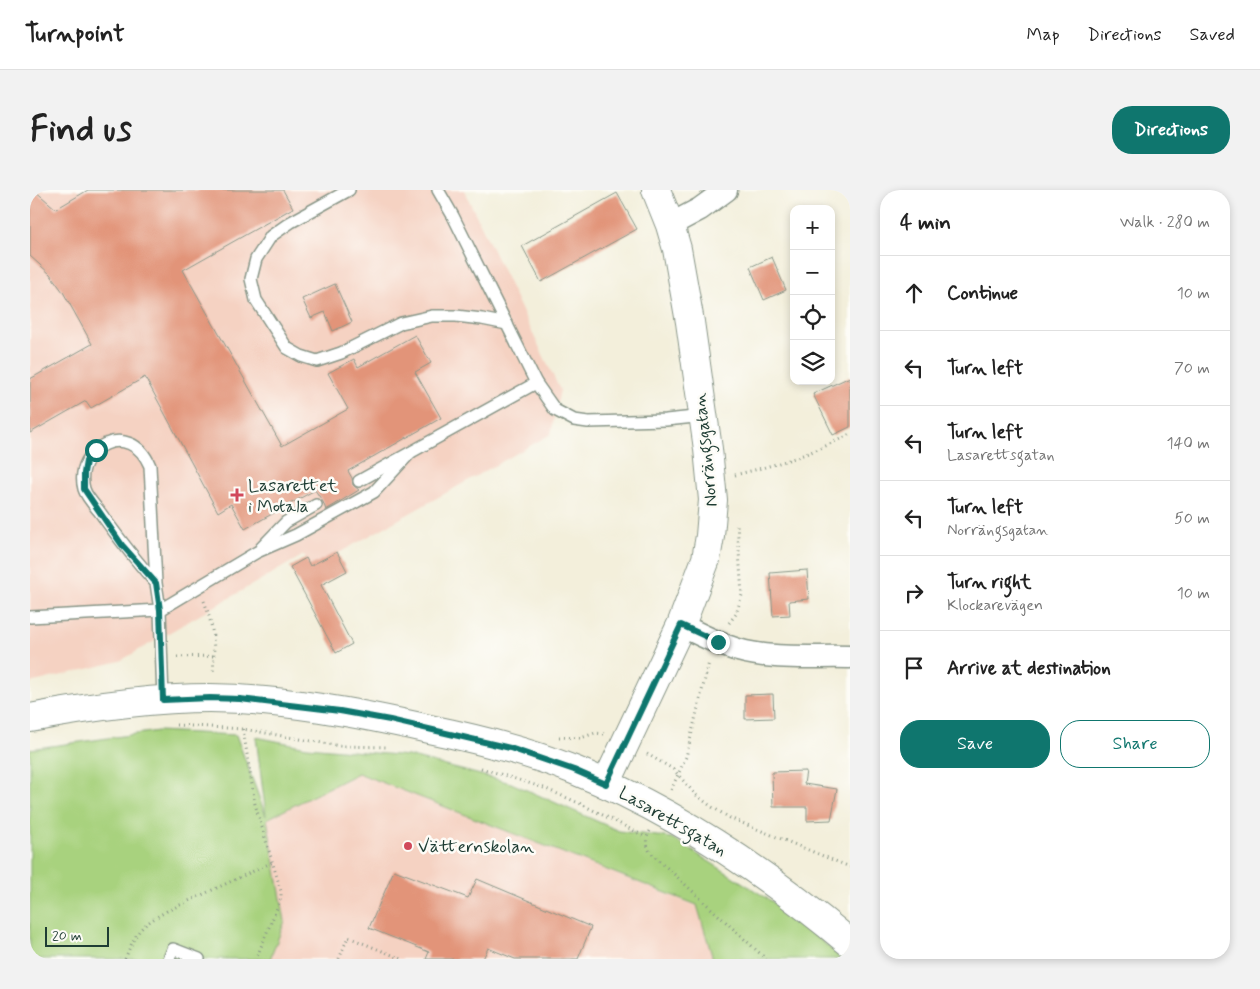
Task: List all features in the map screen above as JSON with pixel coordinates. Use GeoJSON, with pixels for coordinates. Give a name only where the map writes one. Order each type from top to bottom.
{"type":"FeatureCollection","features":[{"type":"Feature","properties":{"kind":"street","name":"Norrängsgatan"},"geometry":{"type":"LineString","coordinates":[[606,784],[681,625],[703,568],[710,536],[712,500],[704,416],[684,282],[670,225],[656,190]]}},
{"type":"Feature","properties":{"kind":"street"},"geometry":{"type":"LineString","coordinates":[[670,225],[700,209],[726,190]]}},
{"type":"Feature","properties":{"kind":"street"},"geometry":{"type":"LineString","coordinates":[[681,625],[740,651],[786,656],[850,657]]}},
{"type":"Feature","properties":{"kind":"street","name":"Lasarettsgatan"},"geometry":{"type":"LineString","coordinates":[[30,718],[72,710],[163,700],[240,699],[340,711],[390,720],[510,748],[566,766],[661,811],[710,840],[781,888],[850,943]]}},
{"type":"Feature","properties":{"kind":"lane"},"geometry":{"type":"LineString","coordinates":[[349,190],[291,222],[271,236],[256,259],[251,278],[256,300],[287,348],[301,356],[318,360],[341,352],[401,323],[432,316],[456,316],[507,324]]}},
{"type":"Feature","properties":{"kind":"lane"},"geometry":{"type":"LineString","coordinates":[[438,190],[536,383],[555,410],[574,420],[605,422],[666,420],[704,416]]}},
{"type":"Feature","properties":{"kind":"lane"},"geometry":{"type":"LineString","coordinates":[[359,480],[536,383]]}},
{"type":"Feature","properties":{"kind":"lane"},"geometry":{"type":"LineString","coordinates":[[156,583],[122,545],[84,489],[86,461],[96,450],[108,443],[121,440],[133,445],[145,454],[150,466],[156,583],[160,610],[163,700]]}},
{"type":"Feature","properties":{"kind":"lane"},"geometry":{"type":"LineString","coordinates":[[30,616],[160,610],[258,552],[296,535],[374,492],[410,453]]}},
{"type":"Feature","properties":{"kind":"lane"},"geometry":{"type":"LineString","coordinates":[[258,552],[286,522],[316,505]]}},
{"type":"Feature","properties":{"kind":"lane"},"geometry":{"type":"LineString","coordinates":[[169,959],[173,949],[199,959]]}},
{"type":"Feature","properties":{"kind":"path"},"geometry":{"type":"LineString","coordinates":[[734,475],[777,465],[826,448],[850,434]]}},
{"type":"Feature","properties":{"kind":"path"},"geometry":{"type":"LineString","coordinates":[[198,586],[208,612],[213,633],[213,674]]}},
{"type":"Feature","properties":{"kind":"path"},"geometry":{"type":"LineString","coordinates":[[162,657],[214,656]]}},
{"type":"Feature","properties":{"kind":"path"},"geometry":{"type":"LineString","coordinates":[[175,725],[243,729],[340,746],[396,748]]}},
{"type":"Feature","properties":{"kind":"path"},"geometry":{"type":"LineString","coordinates":[[243,729],[255,804],[281,891],[281,898],[258,958]]}},
{"type":"Feature","properties":{"kind":"path"},"geometry":{"type":"LineString","coordinates":[[477,767],[544,788],[646,837]]}},
{"type":"Feature","properties":{"kind":"path"},"geometry":{"type":"LineString","coordinates":[[679,776],[646,837],[650,852],[766,959]]}},
{"type":"Feature","properties":{"kind":"path"},"geometry":{"type":"LineString","coordinates":[[125,959],[134,936],[139,929],[151,920],[273,862]]}},
{"type":"Feature","properties":{"kind":"path"},"geometry":{"type":"LineString","coordinates":[[339,959],[348,937],[402,959]]}},
{"type":"Feature","properties":{"kind":"shaded area","name":"Lasarettet i Motala"},"geometry":{"type":"Polygon","coordinates":[[[30,190],[464,190],[560,390],[551,434],[312,568],[304,555],[120,661],[30,683],[30,190]]]}},
{"type":"Feature","properties":{"kind":"shaded area","name":"Vätternskolan"},"geometry":{"type":"Polygon","coordinates":[[[358,773],[697,906],[713,959],[270,959],[267,819],[358,773]]]}},
{"type":"Feature","properties":{"kind":"green space"},"geometry":{"type":"Polygon","coordinates":[[[158,731],[236,735],[266,816],[256,737],[307,747],[408,756],[511,783],[619,831],[672,838],[784,909],[843,959],[713,959],[697,905],[358,773],[267,819],[285,921],[270,959],[30,959],[30,749],[158,731]]]}},
{"type":"Feature","properties":{"kind":"building"},"geometry":{"type":"Polygon","coordinates":[[[30,190],[34,190],[56,209],[88,190],[283,190],[293,208],[183,270],[282,446],[348,409],[328,373],[354,359],[358,367],[415,335],[431,363],[415,372],[441,418],[348,471],[353,485],[359,490],[326,510],[315,490],[245,529],[231,504],[218,512],[145,377],[91,408],[86,401],[30,433],[30,379],[92,344],[63,292],[50,274],[30,256],[30,190]]]}},
{"type":"Feature","properties":{"kind":"building"},"geometry":{"type":"Polygon","coordinates":[[[617,193],[637,229],[541,282],[522,246],[617,193]]]}},
{"type":"Feature","properties":{"kind":"building"},"geometry":{"type":"Polygon","coordinates":[[[772,257],[786,290],[764,300],[750,267],[772,257]]]}},
{"type":"Feature","properties":{"kind":"building"},"geometry":{"type":"Polygon","coordinates":[[[335,284],[352,322],[333,331],[325,312],[311,318],[302,299],[335,284]]]}},
{"type":"Feature","properties":{"kind":"building"},"geometry":{"type":"Polygon","coordinates":[[[850,377],[850,427],[833,435],[813,394],[850,377]]]}},
{"type":"Feature","properties":{"kind":"building"},"geometry":{"type":"Polygon","coordinates":[[[337,552],[347,571],[321,585],[352,644],[336,653],[290,567],[306,558],[310,566],[337,552]]]}},
{"type":"Feature","properties":{"kind":"building"},"geometry":{"type":"Polygon","coordinates":[[[807,570],[809,599],[789,601],[790,615],[773,616],[770,573],[807,570]]]}},
{"type":"Feature","properties":{"kind":"building"},"geometry":{"type":"Polygon","coordinates":[[[773,694],[774,718],[745,719],[745,695],[773,694]]]}},
{"type":"Feature","properties":{"kind":"building"},"geometry":{"type":"Polygon","coordinates":[[[806,771],[804,784],[837,789],[831,820],[807,821],[807,807],[773,807],[772,772],[806,771]]]}},
{"type":"Feature","properties":{"kind":"building"},"geometry":{"type":"Polygon","coordinates":[[[394,870],[468,898],[477,879],[591,927],[578,959],[515,959],[488,948],[483,959],[426,959],[429,952],[369,928],[394,870]]]}},
{"type":"Feature","properties":{"kind":"place","name":"Lasarettet i Motala"},"geometry":{"type":"Point","coordinates":[237,495]}},
{"type":"Feature","properties":{"kind":"place","name":"Vätternskolan"},"geometry":{"type":"Point","coordinates":[408,846]}},
{"type":"Feature","properties":{"kind":"route"},"geometry":{"type":"LineString","coordinates":[[96,450],[86,461],[84,489],[122,545],[156,583],[160,610],[163,700],[240,699],[340,711],[390,720],[510,748],[540,757],[606,784],[681,625],[718,642]]}}]}
